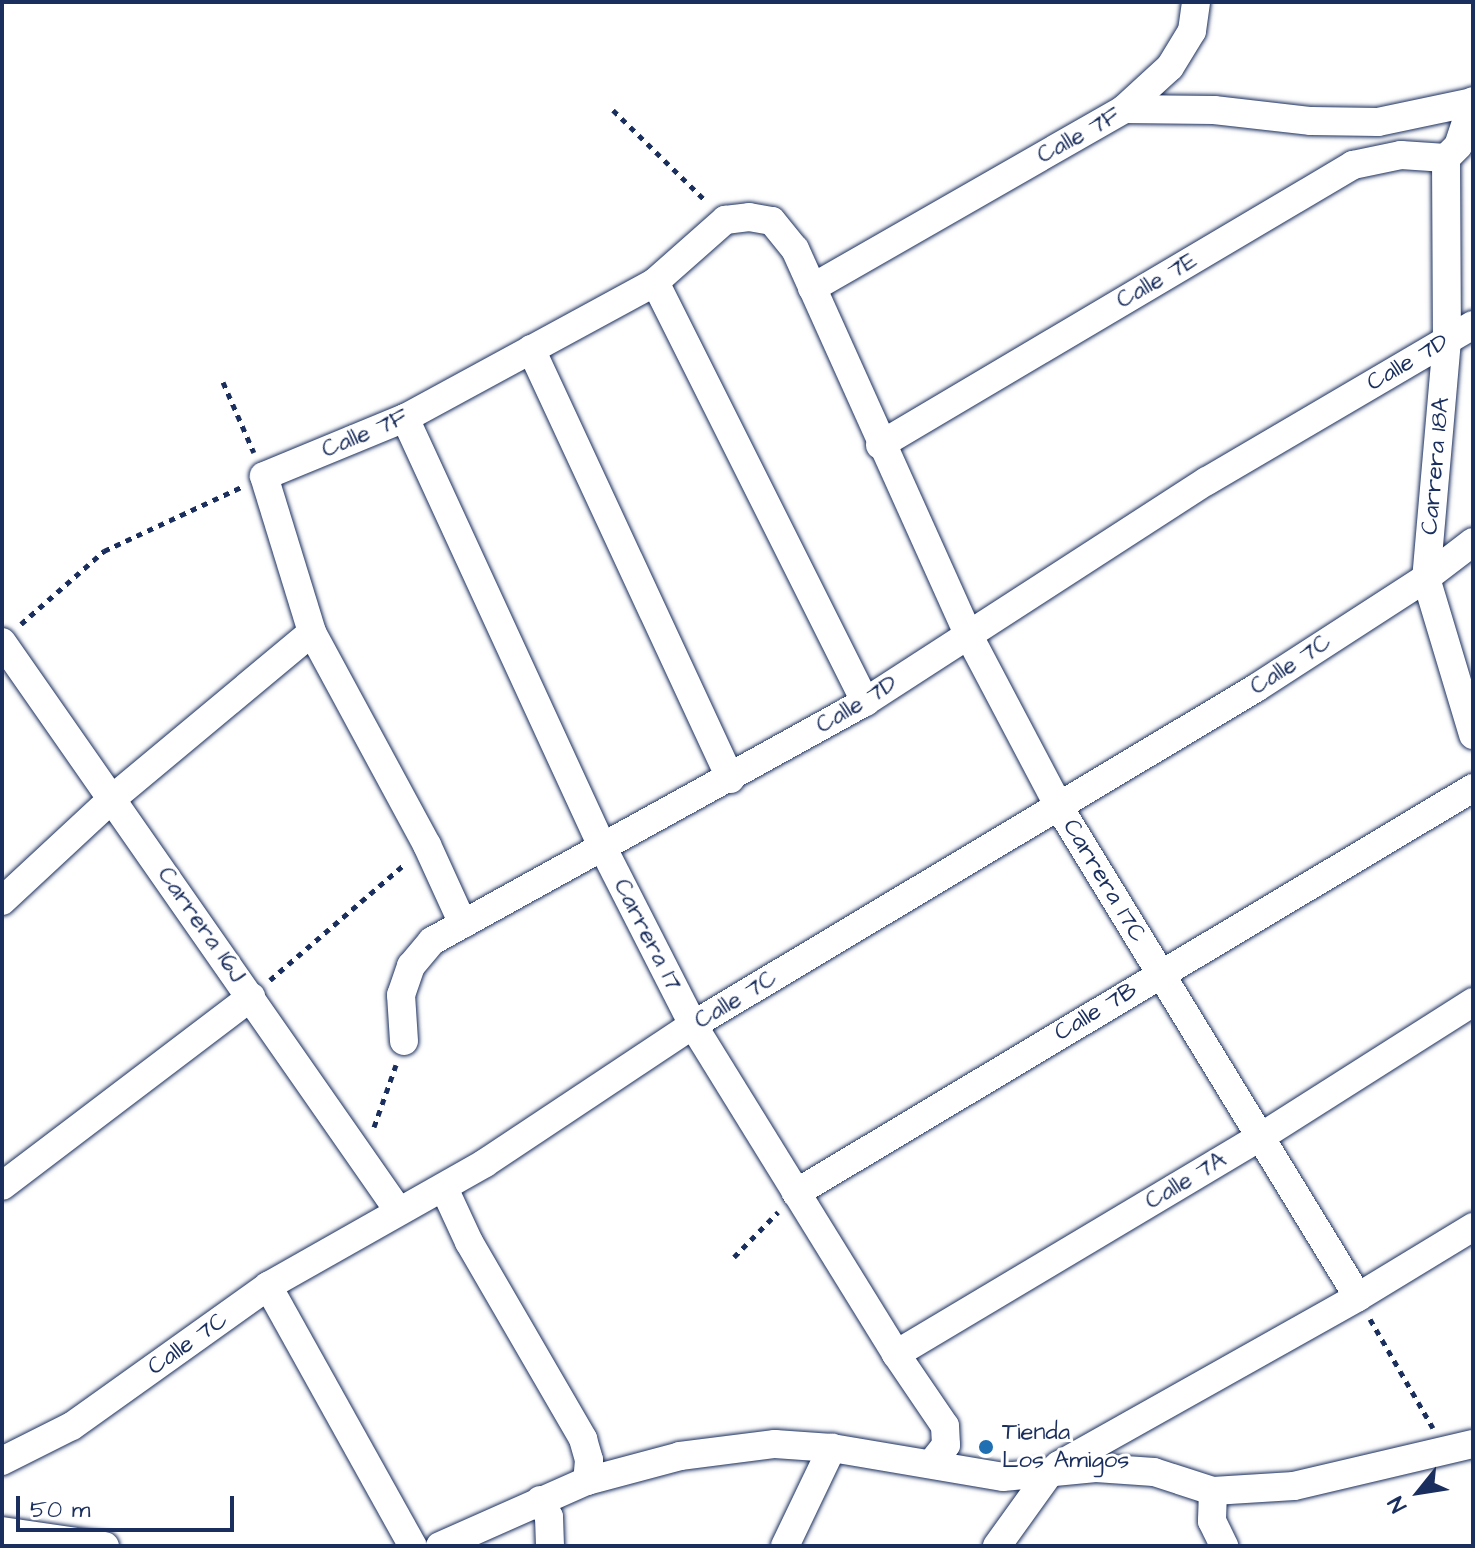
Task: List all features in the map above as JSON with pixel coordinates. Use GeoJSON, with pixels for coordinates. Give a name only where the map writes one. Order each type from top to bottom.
{"type":"FeatureCollection","features":[{"type":"Feature","properties":{"kind":"street"},"geometry":{"type":"LineString","coordinates":[[1124,109],[1170,67],[1192,31],[1196,2]]}},
{"type":"Feature","properties":{"kind":"street"},"geometry":{"type":"LineString","coordinates":[[1446,158],[1458,146],[1473,102]]}},
{"type":"Feature","properties":{"kind":"street","name":"Calle 7F"},"geometry":{"type":"LineString","coordinates":[[812,288],[1124,109],[1214,110],[1311,121],[1378,122],[1473,102]]}},
{"type":"Feature","properties":{"kind":"street","name":"Calle 7E"},"geometry":{"type":"LineString","coordinates":[[880,445],[1353,165],[1401,155],[1446,158]]}},
{"type":"Feature","properties":{"kind":"street","name":"Carrera 18A"},"geometry":{"type":"LineString","coordinates":[[1446,158],[1447,340],[1426,578],[1473,735]]}},
{"type":"Feature","properties":{"kind":"street","name":"Carrera 17C"},"geometry":{"type":"LineString","coordinates":[[725,220],[749,217],[772,221],[795,249],[880,445],[969,636],[1059,807],[1358,1297]]}},
{"type":"Feature","properties":{"kind":"street","name":"Calle 7F"},"geometry":{"type":"LineString","coordinates":[[264,476],[405,418],[655,282],[725,220]]}},
{"type":"Feature","properties":{"kind":"street"},"geometry":{"type":"LineString","coordinates":[[655,282],[865,702]]}},
{"type":"Feature","properties":{"kind":"street","name":"Calle 7D"},"geometry":{"type":"LineString","coordinates":[[404,1041],[401,995],[411,966],[432,941],[731,779],[865,702],[1207,481],[1473,325]]}},
{"type":"Feature","properties":{"kind":"street"},"geometry":{"type":"LineString","coordinates":[[531,349],[731,779]]}},
{"type":"Feature","properties":{"kind":"street","name":"Carrera 17"},"geometry":{"type":"LineString","coordinates":[[405,418],[603,848],[693,1025],[896,1354],[945,1426],[946,1445],[931,1464]]}},
{"type":"Feature","properties":{"kind":"street"},"geometry":{"type":"LineString","coordinates":[[264,476],[312,632],[427,845],[463,924]]}},
{"type":"Feature","properties":{"kind":"street","name":"Calle 7C"},"geometry":{"type":"LineString","coordinates":[[2,1461],[72,1426],[268,1286],[398,1210],[444,1188],[693,1025],[1256,688],[1426,578],[1473,542]]}},
{"type":"Feature","properties":{"kind":"street"},"geometry":{"type":"LineString","coordinates":[[2,901],[113,798],[312,632]]}},
{"type":"Feature","properties":{"kind":"street","name":"Carrera 16J"},"geometry":{"type":"LineString","coordinates":[[8,636],[113,798],[398,1210]]}},
{"type":"Feature","properties":{"kind":"street","name":"Calle 7B"},"geometry":{"type":"LineString","coordinates":[[796,1193],[1473,788]]}},
{"type":"Feature","properties":{"kind":"street"},"geometry":{"type":"LineString","coordinates":[[2,1186],[251,997]]}},
{"type":"Feature","properties":{"kind":"street","name":"Calle 7A"},"geometry":{"type":"LineString","coordinates":[[896,1354],[1259,1138],[1473,1002]]}},
{"type":"Feature","properties":{"kind":"street"},"geometry":{"type":"LineString","coordinates":[[444,1188],[469,1242],[583,1439],[589,1460],[587,1481]]}},
{"type":"Feature","properties":{"kind":"street"},"geometry":{"type":"LineString","coordinates":[[997,1546],[1048,1475],[1076,1454],[1358,1297],[1473,1227]]}},
{"type":"Feature","properties":{"kind":"street"},"geometry":{"type":"LineString","coordinates":[[268,1286],[413,1546]]}},
{"type":"Feature","properties":{"kind":"street"},"geometry":{"type":"LineString","coordinates":[[440,1546],[587,1481],[680,1456],[775,1444],[832,1448],[1003,1477],[1096,1468],[1154,1472],[1213,1491],[1294,1486],[1444,1448],[1473,1444]]}},
{"type":"Feature","properties":{"kind":"street"},"geometry":{"type":"LineString","coordinates":[[785,1546],[832,1448]]}},
{"type":"Feature","properties":{"kind":"street"},"geometry":{"type":"LineString","coordinates":[[1213,1491],[1212,1521],[1224,1546]]}},
{"type":"Feature","properties":{"kind":"street"},"geometry":{"type":"LineString","coordinates":[[540,1500],[549,1517],[550,1546]]}},
{"type":"Feature","properties":{"kind":"street"},"geometry":{"type":"LineString","coordinates":[[2,1531],[105,1546]]}},
{"type":"Feature","properties":{"kind":"path"},"geometry":{"type":"LineString","coordinates":[[613,110],[725,220]]}},
{"type":"Feature","properties":{"kind":"path"},"geometry":{"type":"LineString","coordinates":[[8,636],[104,551],[264,476],[223,382]]}},
{"type":"Feature","properties":{"kind":"path"},"geometry":{"type":"LineString","coordinates":[[251,997],[427,845]]}},
{"type":"Feature","properties":{"kind":"path"},"geometry":{"type":"LineString","coordinates":[[362,1162],[404,1041]]}},
{"type":"Feature","properties":{"kind":"path"},"geometry":{"type":"LineString","coordinates":[[734,1257],[796,1193]]}},
{"type":"Feature","properties":{"kind":"path"},"geometry":{"type":"LineString","coordinates":[[1358,1297],[1444,1448]]}},
{"type":"Feature","properties":{"kind":"place","name":"Tienda Los Amigos"},"geometry":{"type":"Point","coordinates":[986,1447]}}]}
